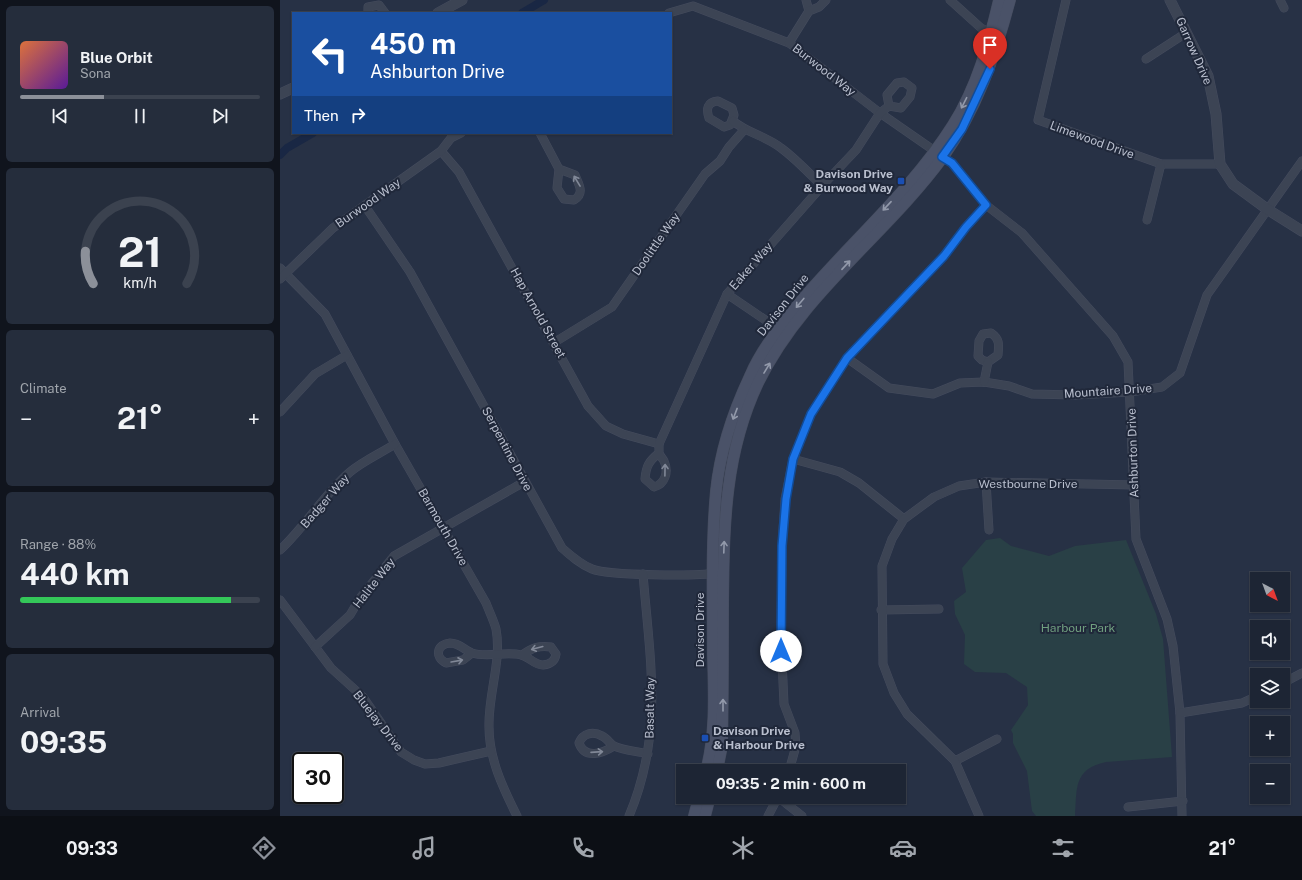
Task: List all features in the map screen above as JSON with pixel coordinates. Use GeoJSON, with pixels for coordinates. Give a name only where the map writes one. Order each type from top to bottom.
{"type":"FeatureCollection","features":[{"type":"Feature","properties":{"kind":"main road","name":"Davison Drive"},"geometry":{"type":"LineString","coordinates":[[996,34],[999,0]]}},
{"type":"Feature","properties":{"kind":"main road","name":"Davison Drive"},"geometry":{"type":"LineString","coordinates":[[712,764],[718,572],[716,492],[722,456],[729,429],[750,374],[825,273],[938,154],[967,98],[1010,0]]}},
{"type":"Feature","properties":{"kind":"main road"},"geometry":{"type":"LineString","coordinates":[[694,816],[697,804]]}},
{"type":"Feature","properties":{"kind":"main road"},"geometry":{"type":"LineString","coordinates":[[705,816],[708,804]]}},
{"type":"Feature","properties":{"kind":"street"},"geometry":{"type":"LineString","coordinates":[[440,12],[462,0]]}},
{"type":"Feature","properties":{"kind":"street"},"geometry":{"type":"LineString","coordinates":[[806,0],[809,11]]}},
{"type":"Feature","properties":{"kind":"street"},"geometry":{"type":"LineString","coordinates":[[789,43],[809,11],[819,7],[826,0]]}},
{"type":"Feature","properties":{"kind":"street"},"geometry":{"type":"LineString","coordinates":[[950,0],[982,28],[996,34]]}},
{"type":"Feature","properties":{"kind":"street","name":"Limewood Drive"},"geometry":{"type":"LineString","coordinates":[[1066,0],[1038,120],[1161,164],[1220,164]]}},
{"type":"Feature","properties":{"kind":"street","name":"Garrow Drive"},"geometry":{"type":"LineString","coordinates":[[1170,0],[1208,76],[1216,114],[1220,164],[1233,184],[1267,210],[1302,231]]}},
{"type":"Feature","properties":{"kind":"street"},"geometry":{"type":"LineString","coordinates":[[368,12],[368,7],[379,5],[384,12]]}},
{"type":"Feature","properties":{"kind":"street","name":"Burwood Way"},"geometry":{"type":"LineString","coordinates":[[672,12],[693,6],[789,43],[880,113],[938,154]]}},
{"type":"Feature","properties":{"kind":"street"},"geometry":{"type":"LineString","coordinates":[[1146,59],[1186,33]]}},
{"type":"Feature","properties":{"kind":"street"},"geometry":{"type":"LineString","coordinates":[[280,94],[292,88]]}},
{"type":"Feature","properties":{"kind":"street"},"geometry":{"type":"LineString","coordinates":[[880,113],[890,106]]}},
{"type":"Feature","properties":{"kind":"street","name":"Eaker Way"},"geometry":{"type":"LineString","coordinates":[[659,444],[727,294],[822,186],[856,150],[880,113]]}},
{"type":"Feature","properties":{"kind":"street"},"geometry":{"type":"LineString","coordinates":[[733,120],[744,130],[762,136],[781,148],[822,186]]}},
{"type":"Feature","properties":{"kind":"street","name":"Doolittle Way"},"geometry":{"type":"LineString","coordinates":[[555,342],[612,307],[705,174],[720,161],[729,147],[744,130]]}},
{"type":"Feature","properties":{"kind":"street","name":"Burwood Way"},"geometry":{"type":"LineString","coordinates":[[282,274],[333,228],[441,151],[451,138],[459,134]]}},
{"type":"Feature","properties":{"kind":"street"},"geometry":{"type":"LineString","coordinates":[[541,134],[559,169]]}},
{"type":"Feature","properties":{"kind":"street","name":"Hap Arnold Street"},"geometry":{"type":"LineString","coordinates":[[441,151],[459,172],[555,342],[588,406],[606,426],[623,434],[659,444]]}},
{"type":"Feature","properties":{"kind":"street","name":"Ashburton Drive"},"geometry":{"type":"LineString","coordinates":[[938,154],[952,163],[986,205],[1022,233],[1113,336],[1128,362],[1135,485],[1136,539],[1167,619],[1173,646],[1180,713],[1183,801],[1182,816]]}},
{"type":"Feature","properties":{"kind":"street","name":"Mountaire Drive"},"geometry":{"type":"LineString","coordinates":[[847,358],[889,388],[932,394],[960,383],[984,382],[1009,386],[1032,394],[1074,395],[1130,392],[1162,387],[1180,373],[1207,296],[1302,161]]}},
{"type":"Feature","properties":{"kind":"street"},"geometry":{"type":"LineString","coordinates":[[1147,220],[1161,164]]}},
{"type":"Feature","properties":{"kind":"street"},"geometry":{"type":"LineString","coordinates":[[791,764],[796,746],[795,733],[784,704],[781,638],[782,546],[786,499],[793,459],[811,414],[847,358],[944,256],[966,227],[986,205]]}},
{"type":"Feature","properties":{"kind":"street","name":"Serpentine Drive"},"geometry":{"type":"LineString","coordinates":[[365,206],[410,272],[524,482],[562,548],[576,560],[592,570],[611,573],[643,574],[718,572]]}},
{"type":"Feature","properties":{"kind":"street","name":"Barmouth Drive"},"geometry":{"type":"LineString","coordinates":[[282,274],[325,314],[395,444],[486,603],[496,629],[497,655],[489,726],[491,751],[503,787],[517,816]]}},
{"type":"Feature","properties":{"kind":"street"},"geometry":{"type":"LineString","coordinates":[[727,294],[771,325],[783,331]]}},
{"type":"Feature","properties":{"kind":"street"},"geometry":{"type":"LineString","coordinates":[[280,412],[315,374],[347,355]]}},
{"type":"Feature","properties":{"kind":"street"},"geometry":{"type":"LineString","coordinates":[[984,382],[988,362]]}},
{"type":"Feature","properties":{"kind":"street","name":"Badger Way"},"geometry":{"type":"LineString","coordinates":[[280,550],[294,537],[331,491],[351,471],[395,444]]}},
{"type":"Feature","properties":{"kind":"street"},"geometry":{"type":"LineString","coordinates":[[659,444],[659,453]]}},
{"type":"Feature","properties":{"kind":"street"},"geometry":{"type":"LineString","coordinates":[[793,459],[840,472],[859,483],[904,519]]}},
{"type":"Feature","properties":{"kind":"street","name":"Halite Way"},"geometry":{"type":"LineString","coordinates":[[315,647],[350,615],[360,598],[394,556],[442,527],[524,482]]}},
{"type":"Feature","properties":{"kind":"street"},"geometry":{"type":"LineString","coordinates":[[986,482],[989,530]]}},
{"type":"Feature","properties":{"kind":"street","name":"Westbourne Drive"},"geometry":{"type":"LineString","coordinates":[[979,816],[956,760],[907,714],[894,693],[883,664],[881,610],[882,566],[892,539],[904,519],[934,497],[959,486],[986,482],[1135,485]]}},
{"type":"Feature","properties":{"kind":"street","name":"Basalt Way"},"geometry":{"type":"LineString","coordinates":[[629,816],[638,795],[648,754],[653,695],[643,574]]}},
{"type":"Feature","properties":{"kind":"street","name":"Bluejay Drive"},"geometry":{"type":"LineString","coordinates":[[280,600],[331,668],[363,697],[401,752],[414,760],[425,764],[439,763],[491,751]]}},
{"type":"Feature","properties":{"kind":"street"},"geometry":{"type":"LineString","coordinates":[[881,610],[939,609]]}},
{"type":"Feature","properties":{"kind":"street"},"geometry":{"type":"LineString","coordinates":[[472,653],[522,655]]}},
{"type":"Feature","properties":{"kind":"street"},"geometry":{"type":"LineString","coordinates":[[1290,679],[1302,673]]}},
{"type":"Feature","properties":{"kind":"street"},"geometry":{"type":"LineString","coordinates":[[1180,713],[1242,703],[1250,699]]}},
{"type":"Feature","properties":{"kind":"street"},"geometry":{"type":"LineString","coordinates":[[956,760],[996,739]]}},
{"type":"Feature","properties":{"kind":"street"},"geometry":{"type":"LineString","coordinates":[[614,746],[648,754]]}},
{"type":"Feature","properties":{"kind":"street"},"geometry":{"type":"LineString","coordinates":[[1128,807],[1183,801]]}},
{"type":"Feature","properties":{"kind":"street"},"geometry":{"type":"LineString","coordinates":[[768,816],[774,804]]}},
{"type":"Feature","properties":{"kind":"street"},"geometry":{"type":"LineString","coordinates":[[787,804],[802,816]]}},
{"type":"Feature","properties":{"kind":"green space","name":"Harbour Park"},"geometry":{"type":"Polygon","coordinates":[[[1000,538],[1011,546],[1049,556],[1075,546],[1126,540],[1156,614],[1163,639],[1172,757],[1106,762],[1095,765],[1082,775],[1079,782],[1076,797],[1075,816],[1036,816],[1032,811],[1027,771],[1013,743],[1013,734],[1011,730],[1028,705],[1027,687],[1006,673],[975,672],[964,664],[965,635],[955,614],[954,601],[966,592],[962,568],[986,540],[1000,538]]]}},
{"type":"Feature","properties":{"kind":"waterway"},"geometry":{"type":"LineString","coordinates":[[524,12],[544,0]]}},
{"type":"Feature","properties":{"kind":"waterway"},"geometry":{"type":"LineString","coordinates":[[280,155],[287,148],[311,134]]}},
{"type":"Feature","properties":{"kind":"place","name":"Davison Drive & Burwood Way"},"geometry":{"type":"Point","coordinates":[901,181]}},
{"type":"Feature","properties":{"kind":"place","name":"Davison Drive & Harbour Drive"},"geometry":{"type":"Point","coordinates":[705,738]}},
{"type":"Feature","properties":{"kind":"route"},"geometry":{"type":"LineString","coordinates":[[781,651],[782,546],[786,499],[793,459],[799,441],[811,414],[847,358],[944,256],[966,227],[986,205],[952,163],[942,157],[962,129],[976,102],[990,69]]}}]}
